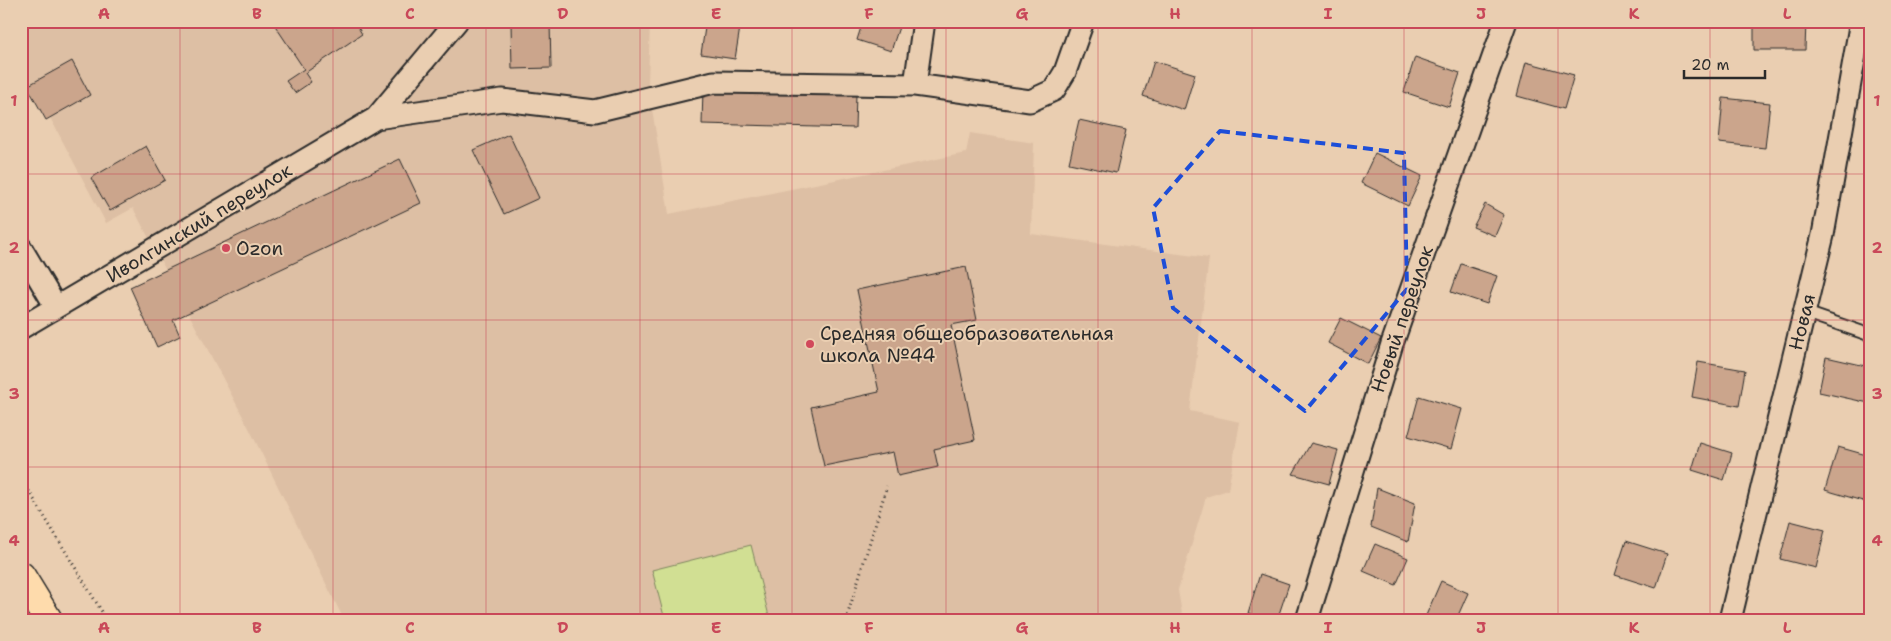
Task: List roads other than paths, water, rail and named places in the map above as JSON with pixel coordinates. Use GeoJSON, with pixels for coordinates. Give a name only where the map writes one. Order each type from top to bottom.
{"type":"FeatureCollection","features":[{"type":"Feature","properties":{"kind":"main road"},"geometry":{"type":"LineString","coordinates":[[21,576],[48,620]]}},
{"type":"Feature","properties":{"kind":"street","name":"Иволгинский переулок"},"geometry":{"type":"LineString","coordinates":[[21,328],[376,118],[457,21]]}},
{"type":"Feature","properties":{"kind":"street"},"geometry":{"type":"LineString","coordinates":[[914,85],[924,21]]}},
{"type":"Feature","properties":{"kind":"street","name":"Иволгинский переулок"},"geometry":{"type":"LineString","coordinates":[[376,118],[502,100],[596,111],[714,82],[914,85],[1030,101],[1054,90],[1065,72],[1083,21]]}},
{"type":"Feature","properties":{"kind":"street","name":"Новый переулок"},"geometry":{"type":"LineString","coordinates":[[1307,620],[1392,344],[1506,21]]}},
{"type":"Feature","properties":{"kind":"street","name":"Новая"},"geometry":{"type":"LineString","coordinates":[[1730,620],[1823,235],[1861,21]]}},
{"type":"Feature","properties":{"kind":"street"},"geometry":{"type":"LineString","coordinates":[[21,248],[56,307]]}},
{"type":"Feature","properties":{"kind":"lane"},"geometry":{"type":"LineString","coordinates":[[1804,312],[1870,335]]}},
{"type":"Feature","properties":{"kind":"place","name":"Ozon"},"geometry":{"type":"Point","coordinates":[226,248]}},
{"type":"Feature","properties":{"kind":"place","name":"Средняя общеобразовательная школа №44"},"geometry":{"type":"Point","coordinates":[810,344]}}]}
